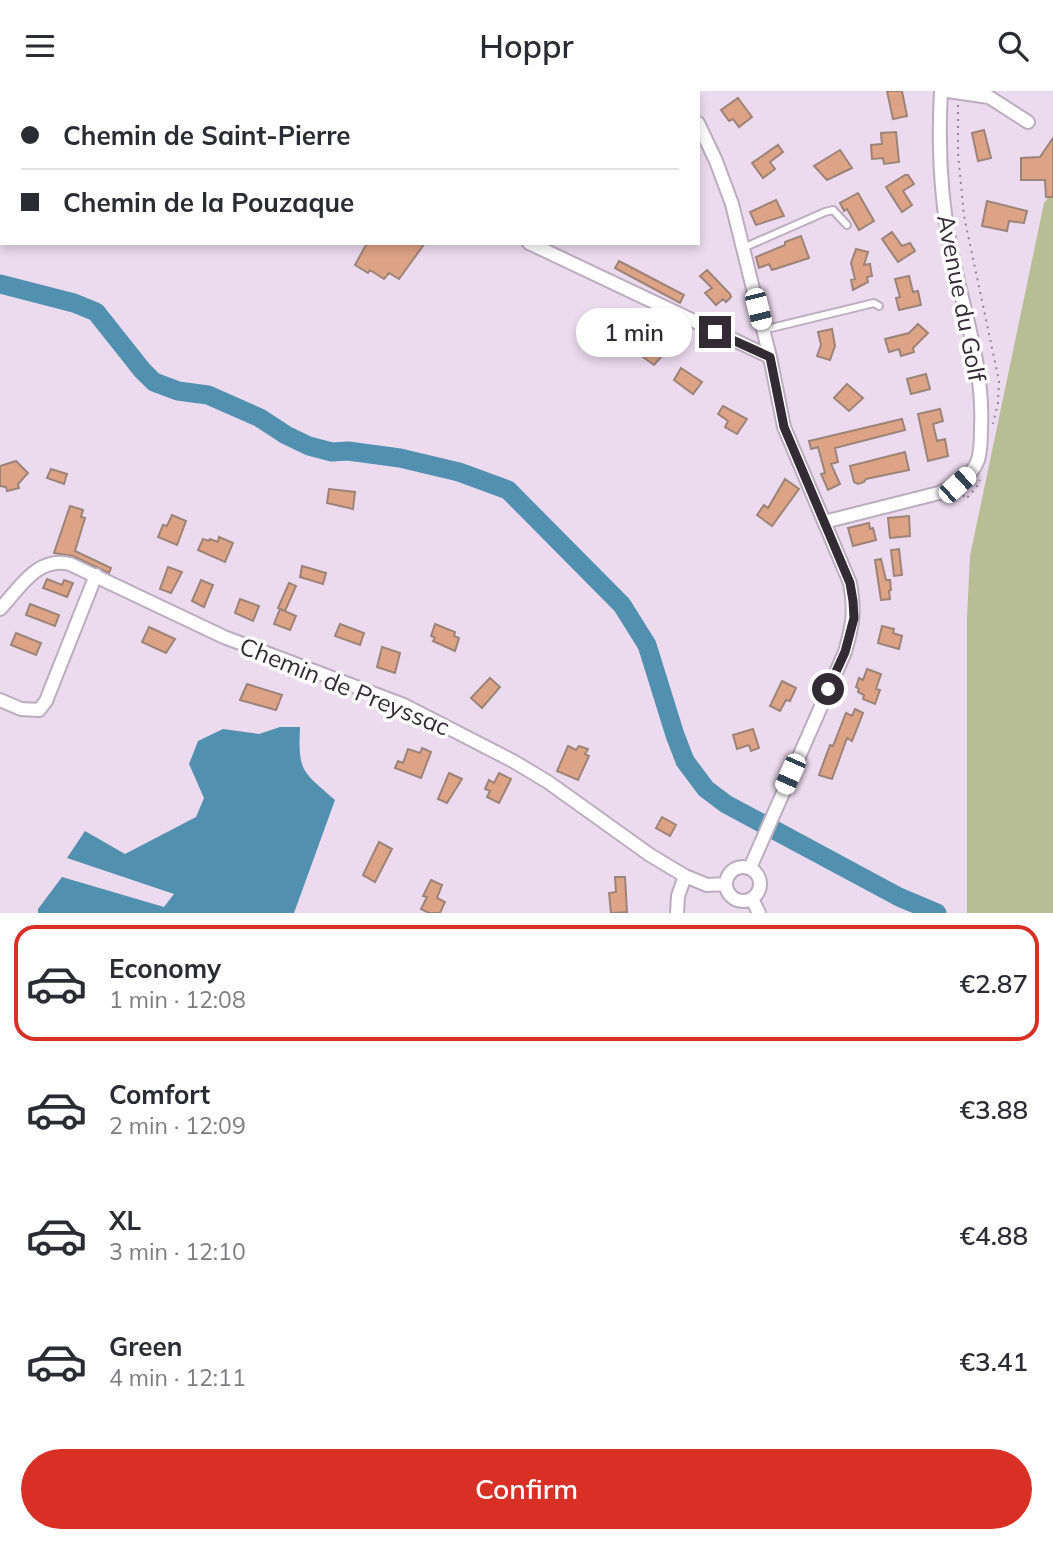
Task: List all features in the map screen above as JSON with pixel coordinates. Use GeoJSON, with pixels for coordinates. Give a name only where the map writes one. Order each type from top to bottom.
{"type":"FeatureCollection","features":[{"type":"Feature","properties":{"kind":"street","name":"Avenue du Golf"},"geometry":{"type":"LineString","coordinates":[[824,522],[939,493],[957,485],[970,473],[978,459],[982,400],[979,367],[944,211],[939,155],[941,91]]}},
{"type":"Feature","properties":{"kind":"street"},"geometry":{"type":"LineString","coordinates":[[948,91],[989,97],[1028,122]]}},
{"type":"Feature","properties":{"kind":"street"},"geometry":{"type":"LineString","coordinates":[[700,129],[724,183],[743,248],[784,427],[850,583],[854,618],[845,652],[750,868]]}},
{"type":"Feature","properties":{"kind":"street"},"geometry":{"type":"LineString","coordinates":[[533,245],[770,357]]}},
{"type":"Feature","properties":{"kind":"street","name":"Chemin de Preyssac"},"geometry":{"type":"LineString","coordinates":[[0,610],[39,566],[57,561],[96,575],[224,637],[404,705],[477,741],[548,782],[650,855],[685,876],[707,885],[726,884]]}},
{"type":"Feature","properties":{"kind":"street"},"geometry":{"type":"LineString","coordinates":[[0,700],[32,711],[39,710],[46,702],[96,575]]}},
{"type":"Feature","properties":{"kind":"street"},"geometry":{"type":"LineString","coordinates":[[750,868],[758,875],[761,885],[752,899],[742,901],[733,897],[726,884],[734,870],[750,868]]}},
{"type":"Feature","properties":{"kind":"street"},"geometry":{"type":"LineString","coordinates":[[677,913],[678,896],[685,876]]}},
{"type":"Feature","properties":{"kind":"street"},"geometry":{"type":"LineString","coordinates":[[752,899],[759,913]]}},
{"type":"Feature","properties":{"kind":"lane"},"geometry":{"type":"LineString","coordinates":[[743,248],[833,210],[847,225]]}},
{"type":"Feature","properties":{"kind":"lane"},"geometry":{"type":"LineString","coordinates":[[763,330],[874,303],[879,306]]}},
{"type":"Feature","properties":{"kind":"green space"},"geometry":{"type":"Polygon","coordinates":[[[1053,192],[1053,913],[967,913],[967,618],[970,556],[1044,203],[1053,192]]]}},
{"type":"Feature","properties":{"kind":"water"},"geometry":{"type":"Polygon","coordinates":[[[280,727],[300,727],[300,753],[304,770],[335,800],[294,913],[38,913],[38,909],[62,877],[164,907],[174,894],[67,858],[85,831],[125,854],[196,817],[204,798],[189,764],[198,741],[223,729],[259,734],[280,727]]]}},
{"type":"Feature","properties":{"kind":"building"},"geometry":{"type":"Polygon","coordinates":[[[887,91],[902,91],[907,116],[893,119],[887,91]]]}},
{"type":"Feature","properties":{"kind":"building"},"geometry":{"type":"Polygon","coordinates":[[[738,98],[752,117],[739,127],[733,119],[729,121],[721,110],[738,98]]]}},
{"type":"Feature","properties":{"kind":"building"},"geometry":{"type":"Polygon","coordinates":[[[984,130],[991,158],[978,161],[972,133],[984,130]]]}},
{"type":"Feature","properties":{"kind":"building"},"geometry":{"type":"Polygon","coordinates":[[[896,132],[899,162],[884,164],[883,158],[872,159],[871,145],[882,144],[881,133],[896,132]]]}},
{"type":"Feature","properties":{"kind":"building"},"geometry":{"type":"Polygon","coordinates":[[[1053,138],[1053,197],[1046,197],[1045,180],[1021,180],[1021,158],[1040,157],[1053,138]]]}},
{"type":"Feature","properties":{"kind":"building"},"geometry":{"type":"Polygon","coordinates":[[[778,145],[783,152],[770,162],[775,169],[763,178],[752,163],[778,145]]]}},
{"type":"Feature","properties":{"kind":"building"},"geometry":{"type":"Polygon","coordinates":[[[840,150],[852,168],[827,180],[814,166],[840,150]]]}},
{"type":"Feature","properties":{"kind":"building"},"geometry":{"type":"Polygon","coordinates":[[[908,175],[914,184],[903,191],[912,205],[902,212],[886,187],[908,175]]]}},
{"type":"Feature","properties":{"kind":"building"},"geometry":{"type":"Polygon","coordinates":[[[858,193],[874,221],[859,230],[847,209],[844,211],[840,203],[858,193]]]}},
{"type":"Feature","properties":{"kind":"building"},"geometry":{"type":"Polygon","coordinates":[[[776,200],[784,216],[756,225],[750,212],[776,200]]]}},
{"type":"Feature","properties":{"kind":"building"},"geometry":{"type":"Polygon","coordinates":[[[987,201],[1027,211],[1024,223],[1009,221],[1007,231],[982,226],[987,201]]]}},
{"type":"Feature","properties":{"kind":"building"},"geometry":{"type":"Polygon","coordinates":[[[892,232],[902,246],[910,243],[915,251],[898,262],[882,239],[892,232]]]}},
{"type":"Feature","properties":{"kind":"building"},"geometry":{"type":"Polygon","coordinates":[[[801,236],[809,258],[772,270],[769,264],[759,268],[756,257],[801,236]]]}},
{"type":"Feature","properties":{"kind":"building"},"geometry":{"type":"Polygon","coordinates":[[[366,245],[424,245],[399,279],[389,273],[384,279],[355,265],[366,245]]]}},
{"type":"Feature","properties":{"kind":"building"},"geometry":{"type":"Polygon","coordinates":[[[856,249],[868,252],[864,265],[870,264],[872,276],[867,277],[868,282],[853,290],[851,280],[855,279],[851,263],[856,249]]]}},
{"type":"Feature","properties":{"kind":"building"},"geometry":{"type":"Polygon","coordinates":[[[619,261],[684,295],[680,303],[615,268],[619,261]]]}},
{"type":"Feature","properties":{"kind":"building"},"geometry":{"type":"Polygon","coordinates":[[[707,270],[730,294],[731,297],[726,302],[723,299],[716,305],[705,293],[712,288],[700,276],[707,270]]]}},
{"type":"Feature","properties":{"kind":"building"},"geometry":{"type":"Polygon","coordinates":[[[909,276],[913,292],[918,291],[921,305],[899,310],[896,298],[900,297],[895,279],[909,276]]]}},
{"type":"Feature","properties":{"kind":"building"},"geometry":{"type":"Polygon","coordinates":[[[596,324],[614,336],[603,352],[586,339],[596,324]]]}},
{"type":"Feature","properties":{"kind":"building"},"geometry":{"type":"Polygon","coordinates":[[[918,324],[928,333],[913,348],[914,352],[901,356],[899,349],[889,352],[885,339],[909,333],[918,324]]]}},
{"type":"Feature","properties":{"kind":"building"},"geometry":{"type":"Polygon","coordinates":[[[832,329],[835,346],[830,360],[817,356],[821,345],[818,332],[832,329]]]}},
{"type":"Feature","properties":{"kind":"building"},"geometry":{"type":"Polygon","coordinates":[[[639,339],[643,342],[645,339],[657,349],[655,352],[661,357],[654,365],[632,349],[639,339]]]}},
{"type":"Feature","properties":{"kind":"building"},"geometry":{"type":"Polygon","coordinates":[[[681,368],[702,382],[693,394],[674,380],[681,368]]]}},
{"type":"Feature","properties":{"kind":"building"},"geometry":{"type":"Polygon","coordinates":[[[926,374],[930,389],[911,394],[907,379],[926,374]]]}},
{"type":"Feature","properties":{"kind":"building"},"geometry":{"type":"Polygon","coordinates":[[[847,384],[863,398],[849,411],[834,398],[847,384]]]}},
{"type":"Feature","properties":{"kind":"building"},"geometry":{"type":"Polygon","coordinates":[[[723,406],[747,419],[737,434],[725,427],[728,421],[718,414],[723,406]]]}},
{"type":"Feature","properties":{"kind":"building"},"geometry":{"type":"Polygon","coordinates":[[[940,409],[943,421],[933,424],[937,441],[945,439],[948,456],[928,461],[918,414],[940,409]]]}},
{"type":"Feature","properties":{"kind":"building"},"geometry":{"type":"Polygon","coordinates":[[[902,419],[905,430],[835,448],[838,462],[831,464],[840,484],[828,490],[821,474],[825,473],[818,447],[811,449],[809,441],[902,419]]]}},
{"type":"Feature","properties":{"kind":"building"},"geometry":{"type":"Polygon","coordinates":[[[905,452],[909,470],[866,479],[858,484],[854,482],[850,466],[905,452]]]}},
{"type":"Feature","properties":{"kind":"building"},"geometry":{"type":"Polygon","coordinates":[[[16,461],[28,473],[18,484],[19,488],[7,491],[6,487],[0,486],[0,466],[16,461]]]}},
{"type":"Feature","properties":{"kind":"building"},"geometry":{"type":"Polygon","coordinates":[[[51,469],[67,474],[64,484],[47,478],[51,469]]]}},
{"type":"Feature","properties":{"kind":"building"},"geometry":{"type":"Polygon","coordinates":[[[785,479],[799,489],[772,526],[757,515],[764,505],[768,508],[785,479]]]}},
{"type":"Feature","properties":{"kind":"building"},"geometry":{"type":"Polygon","coordinates":[[[329,489],[355,492],[353,509],[327,503],[329,489]]]}},
{"type":"Feature","properties":{"kind":"building"},"geometry":{"type":"Polygon","coordinates":[[[70,506],[83,510],[81,517],[85,518],[75,551],[111,568],[109,573],[73,556],[54,553],[70,506]]]}},
{"type":"Feature","properties":{"kind":"building"},"geometry":{"type":"Polygon","coordinates":[[[172,515],[186,521],[177,545],[158,537],[163,525],[167,526],[172,515]]]}},
{"type":"Feature","properties":{"kind":"building"},"geometry":{"type":"Polygon","coordinates":[[[909,516],[910,536],[890,538],[888,518],[909,516]]]}},
{"type":"Feature","properties":{"kind":"building"},"geometry":{"type":"Polygon","coordinates":[[[869,523],[876,540],[853,546],[848,528],[869,523]]]}},
{"type":"Feature","properties":{"kind":"building"},"geometry":{"type":"Polygon","coordinates":[[[219,537],[233,543],[225,562],[198,550],[203,539],[218,542],[219,537]]]}},
{"type":"Feature","properties":{"kind":"building"},"geometry":{"type":"Polygon","coordinates":[[[899,549],[902,575],[894,576],[891,550],[899,549]]]}},
{"type":"Feature","properties":{"kind":"building"},"geometry":{"type":"Polygon","coordinates":[[[881,559],[886,580],[890,580],[891,590],[890,599],[881,600],[875,560],[881,559]]]}},
{"type":"Feature","properties":{"kind":"building"},"geometry":{"type":"Polygon","coordinates":[[[302,566],[326,573],[323,584],[300,577],[302,566]]]}},
{"type":"Feature","properties":{"kind":"building"},"geometry":{"type":"Polygon","coordinates":[[[168,567],[182,572],[171,593],[160,589],[168,567]]]}},
{"type":"Feature","properties":{"kind":"building"},"geometry":{"type":"Polygon","coordinates":[[[47,579],[62,585],[64,580],[73,583],[67,597],[43,588],[47,579]]]}},
{"type":"Feature","properties":{"kind":"building"},"geometry":{"type":"Polygon","coordinates":[[[201,580],[213,585],[204,607],[192,601],[201,580]]]}},
{"type":"Feature","properties":{"kind":"building"},"geometry":{"type":"Polygon","coordinates":[[[289,583],[296,586],[285,611],[278,608],[289,583]]]}},
{"type":"Feature","properties":{"kind":"building"},"geometry":{"type":"Polygon","coordinates":[[[240,599],[259,606],[253,621],[235,613],[240,599]]]}},
{"type":"Feature","properties":{"kind":"building"},"geometry":{"type":"Polygon","coordinates":[[[30,604],[59,615],[55,626],[26,615],[30,604]]]}},
{"type":"Feature","properties":{"kind":"building"},"geometry":{"type":"Polygon","coordinates":[[[280,609],[296,616],[290,630],[274,624],[280,609]]]}},
{"type":"Feature","properties":{"kind":"building"},"geometry":{"type":"Polygon","coordinates":[[[340,624],[364,633],[360,645],[335,636],[340,624]]]}},
{"type":"Feature","properties":{"kind":"building"},"geometry":{"type":"Polygon","coordinates":[[[435,624],[455,632],[454,636],[459,638],[455,651],[433,641],[435,638],[431,636],[435,624]]]}},
{"type":"Feature","properties":{"kind":"building"},"geometry":{"type":"Polygon","coordinates":[[[882,626],[894,629],[893,633],[902,636],[899,649],[878,643],[882,626]]]}},
{"type":"Feature","properties":{"kind":"building"},"geometry":{"type":"Polygon","coordinates":[[[149,627],[175,639],[166,653],[142,642],[149,627]]]}},
{"type":"Feature","properties":{"kind":"building"},"geometry":{"type":"Polygon","coordinates":[[[16,633],[41,643],[36,655],[11,645],[16,633]]]}},
{"type":"Feature","properties":{"kind":"building"},"geometry":{"type":"Polygon","coordinates":[[[382,647],[400,653],[395,673],[377,667],[382,647]]]}},
{"type":"Feature","properties":{"kind":"building"},"geometry":{"type":"Polygon","coordinates":[[[867,669],[881,674],[876,689],[880,690],[875,704],[863,699],[864,695],[858,692],[856,687],[859,678],[863,680],[867,669]]]}},
{"type":"Feature","properties":{"kind":"building"},"geometry":{"type":"Polygon","coordinates":[[[490,678],[500,687],[482,708],[471,698],[490,678]]]}},
{"type":"Feature","properties":{"kind":"building"},"geometry":{"type":"Polygon","coordinates":[[[782,681],[796,688],[790,701],[786,700],[780,711],[770,706],[782,681]]]}},
{"type":"Feature","properties":{"kind":"building"},"geometry":{"type":"Polygon","coordinates":[[[247,684],[282,695],[276,710],[240,700],[247,684]]]}},
{"type":"Feature","properties":{"kind":"building"},"geometry":{"type":"Polygon","coordinates":[[[855,709],[863,713],[852,741],[847,738],[832,779],[819,775],[846,713],[852,716],[855,709]]]}},
{"type":"Feature","properties":{"kind":"building"},"geometry":{"type":"Polygon","coordinates":[[[753,729],[759,748],[751,751],[749,745],[737,749],[733,735],[753,729]]]}},
{"type":"Feature","properties":{"kind":"building"},"geometry":{"type":"Polygon","coordinates":[[[568,746],[576,750],[579,746],[588,749],[585,754],[589,756],[578,780],[557,771],[568,746]]]}},
{"type":"Feature","properties":{"kind":"building"},"geometry":{"type":"Polygon","coordinates":[[[422,748],[431,752],[421,778],[395,768],[398,761],[403,763],[408,749],[420,753],[422,748]]]}},
{"type":"Feature","properties":{"kind":"building"},"geometry":{"type":"Polygon","coordinates":[[[449,773],[462,779],[447,803],[438,799],[449,773]]]}},
{"type":"Feature","properties":{"kind":"building"},"geometry":{"type":"Polygon","coordinates":[[[499,773],[511,779],[499,803],[487,797],[490,791],[485,789],[489,780],[494,783],[499,773]]]}},
{"type":"Feature","properties":{"kind":"building"},"geometry":{"type":"Polygon","coordinates":[[[662,817],[676,825],[670,836],[656,828],[662,817]]]}},
{"type":"Feature","properties":{"kind":"building"},"geometry":{"type":"Polygon","coordinates":[[[379,842],[392,849],[375,882],[363,875],[379,842]]]}},
{"type":"Feature","properties":{"kind":"building"},"geometry":{"type":"Polygon","coordinates":[[[615,877],[625,877],[627,912],[611,913],[609,893],[616,892],[615,877]]]}},
{"type":"Feature","properties":{"kind":"building"},"geometry":{"type":"Polygon","coordinates":[[[431,880],[442,885],[437,898],[445,902],[440,913],[429,913],[421,909],[427,897],[423,896],[431,880]]]}},
{"type":"Feature","properties":{"kind":"waterway"},"geometry":{"type":"LineString","coordinates":[[0,284],[74,303],[96,312],[154,382],[178,391],[208,395],[260,418],[309,446],[332,452],[348,451],[400,458],[459,472],[508,490],[622,605],[647,645],[685,761],[706,789],[726,804],[899,897],[937,913]]}},
{"type":"Feature","properties":{"kind":"route"},"geometry":{"type":"LineString","coordinates":[[715,332],[770,357],[784,427],[850,583],[854,618],[845,652],[828,689]]}}]}
